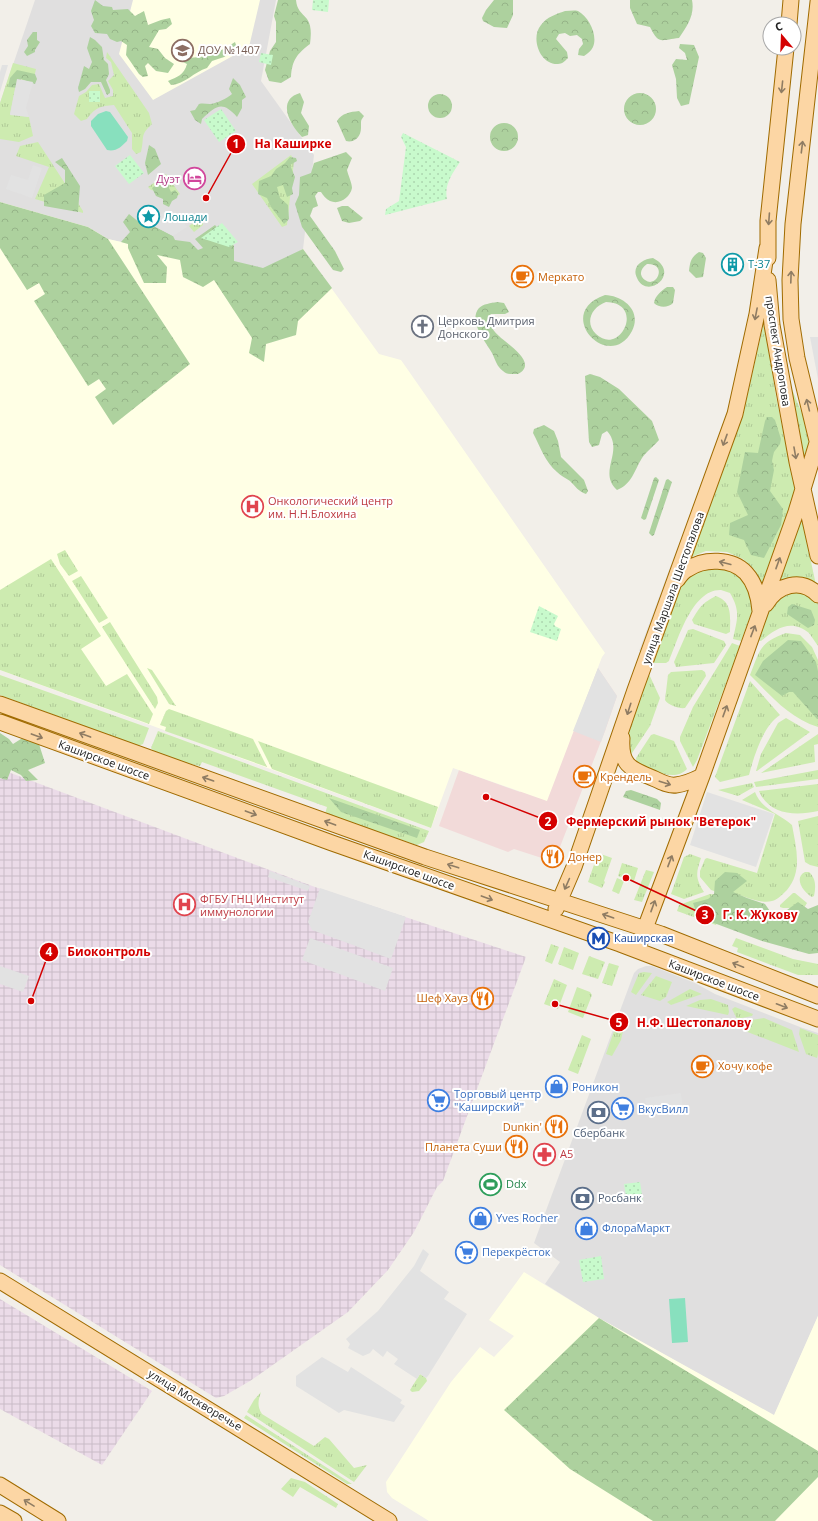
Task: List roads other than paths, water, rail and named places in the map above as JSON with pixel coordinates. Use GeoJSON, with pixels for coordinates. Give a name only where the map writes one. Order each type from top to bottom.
{"type":"FeatureCollection","features":[{"type":"Feature","properties":{"kind":"main road"},"geometry":{"type":"LineString","coordinates":[[789,16],[791,0]]}},
{"type":"Feature","properties":{"kind":"main road","name":"проспект Андропова"},"geometry":{"type":"LineString","coordinates":[[818,2],[793,224],[790,280],[791,319],[797,358],[818,444]]}},
{"type":"Feature","properties":{"kind":"main road","name":"проспект Андропова"},"geometry":{"type":"LineString","coordinates":[[785,56],[768,221],[768,290],[772,325],[803,491],[818,556]]}},
{"type":"Feature","properties":{"kind":"main road","name":"улица Маршала Шестопалова"},"geometry":{"type":"LineString","coordinates":[[551,920],[574,867],[635,690],[734,414],[754,329],[768,248]]}},
{"type":"Feature","properties":{"kind":"main road"},"geometry":{"type":"LineString","coordinates":[[637,950],[702,776],[803,491],[818,444]]}},
{"type":"Feature","properties":{"kind":"main road"},"geometry":{"type":"LineString","coordinates":[[811,524],[814,513],[818,509]]}},
{"type":"Feature","properties":{"kind":"main road"},"geometry":{"type":"LineString","coordinates":[[675,582],[686,569],[698,564],[715,561],[728,563],[741,568],[751,580],[759,601],[760,613]]}},
{"type":"Feature","properties":{"kind":"main road"},"geometry":{"type":"LineString","coordinates":[[760,613],[770,596],[786,586],[801,584],[809,587],[818,595]]}},
{"type":"Feature","properties":{"kind":"main road","name":"Каширское шоссе"},"geometry":{"type":"LineString","coordinates":[[0,704],[425,857],[645,929],[818,996]]}},
{"type":"Feature","properties":{"kind":"main road","name":"Каширское шоссе"},"geometry":{"type":"LineString","coordinates":[[0,722],[325,840],[637,950],[818,1019]]}},
{"type":"Feature","properties":{"kind":"main road"},"geometry":{"type":"LineString","coordinates":[[623,728],[621,752],[628,765],[636,771],[671,785],[683,784],[702,776]]}},
{"type":"Feature","properties":{"kind":"main road","name":"улица Москворечье"},"geometry":{"type":"LineString","coordinates":[[0,1281],[389,1521]]}},
{"type":"Feature","properties":{"kind":"main road"},"geometry":{"type":"LineString","coordinates":[[0,1485],[58,1521]]}},
{"type":"Feature","properties":{"kind":"main road"},"geometry":{"type":"LineString","coordinates":[[0,1513],[14,1521]]}},
{"type":"Feature","properties":{"kind":"place","name":"ДОУ №1407"},"geometry":{"type":"Point","coordinates":[182,50]}},
{"type":"Feature","properties":{"kind":"place","name":"Дуэт"},"geometry":{"type":"Point","coordinates":[195,179]}},
{"type":"Feature","properties":{"kind":"place","name":"На Каширке"},"geometry":{"type":"Point","coordinates":[206,198]}},
{"type":"Feature","properties":{"kind":"place","name":"Лошади"},"geometry":{"type":"Point","coordinates":[148,217]}},
{"type":"Feature","properties":{"kind":"place","name":"Т-37"},"geometry":{"type":"Point","coordinates":[733,264]}},
{"type":"Feature","properties":{"kind":"place","name":"Меркато"},"geometry":{"type":"Point","coordinates":[522,277]}},
{"type":"Feature","properties":{"kind":"place","name":"Церковь Дмитрия Донского"},"geometry":{"type":"Point","coordinates":[422,327]}},
{"type":"Feature","properties":{"kind":"place","name":"Онкологический центр им. Н.Н.Блохина"},"geometry":{"type":"Point","coordinates":[252,507]}},
{"type":"Feature","properties":{"kind":"place","name":"Крендель"},"geometry":{"type":"Point","coordinates":[584,777]}},
{"type":"Feature","properties":{"kind":"place","name":"Фермерский рынок \"Ветерок\""},"geometry":{"type":"Point","coordinates":[486,797]}},
{"type":"Feature","properties":{"kind":"place","name":"Донер"},"geometry":{"type":"Point","coordinates":[553,857]}},
{"type":"Feature","properties":{"kind":"place","name":"Г. К. Жукову"},"geometry":{"type":"Point","coordinates":[626,878]}},
{"type":"Feature","properties":{"kind":"place","name":"ФГБУ ГНЦ Институт иммунологии"},"geometry":{"type":"Point","coordinates":[185,905]}},
{"type":"Feature","properties":{"kind":"place","name":"Каширская"},"geometry":{"type":"Point","coordinates":[599,938]}},
{"type":"Feature","properties":{"kind":"place","name":"Шеф Хауз"},"geometry":{"type":"Point","coordinates":[483,998]}},
{"type":"Feature","properties":{"kind":"place","name":"Биоконтроль"},"geometry":{"type":"Point","coordinates":[31,1001]}},
{"type":"Feature","properties":{"kind":"place","name":"Н.Ф. Шестопалову"},"geometry":{"type":"Point","coordinates":[555,1004]}},
{"type":"Feature","properties":{"kind":"place","name":"Хочу кофе"},"geometry":{"type":"Point","coordinates":[703,1066]}},
{"type":"Feature","properties":{"kind":"place","name":"Роникон"},"geometry":{"type":"Point","coordinates":[556,1087]}},
{"type":"Feature","properties":{"kind":"place","name":"Торговый центр \"Каширский\""},"geometry":{"type":"Point","coordinates":[438,1100]}},
{"type":"Feature","properties":{"kind":"place","name":"ВкусВилл"},"geometry":{"type":"Point","coordinates":[623,1109]}},
{"type":"Feature","properties":{"kind":"place","name":"Сбербанк"},"geometry":{"type":"Point","coordinates":[599,1113]}},
{"type":"Feature","properties":{"kind":"place","name":"Dunkin'"},"geometry":{"type":"Point","coordinates":[557,1127]}},
{"type":"Feature","properties":{"kind":"place","name":"Планета Суши"},"geometry":{"type":"Point","coordinates":[517,1147]}},
{"type":"Feature","properties":{"kind":"place","name":"А5"},"geometry":{"type":"Point","coordinates":[544,1154]}},
{"type":"Feature","properties":{"kind":"place","name":"Ddx"},"geometry":{"type":"Point","coordinates":[490,1184]}},
{"type":"Feature","properties":{"kind":"place","name":"Росбанк"},"geometry":{"type":"Point","coordinates":[582,1198]}},
{"type":"Feature","properties":{"kind":"place","name":"Yves Rocher"},"geometry":{"type":"Point","coordinates":[481,1218]}},
{"type":"Feature","properties":{"kind":"place","name":"ФлораМаркт"},"geometry":{"type":"Point","coordinates":[586,1228]}},
{"type":"Feature","properties":{"kind":"place","name":"Перекрёсток"},"geometry":{"type":"Point","coordinates":[466,1252]}}]}
